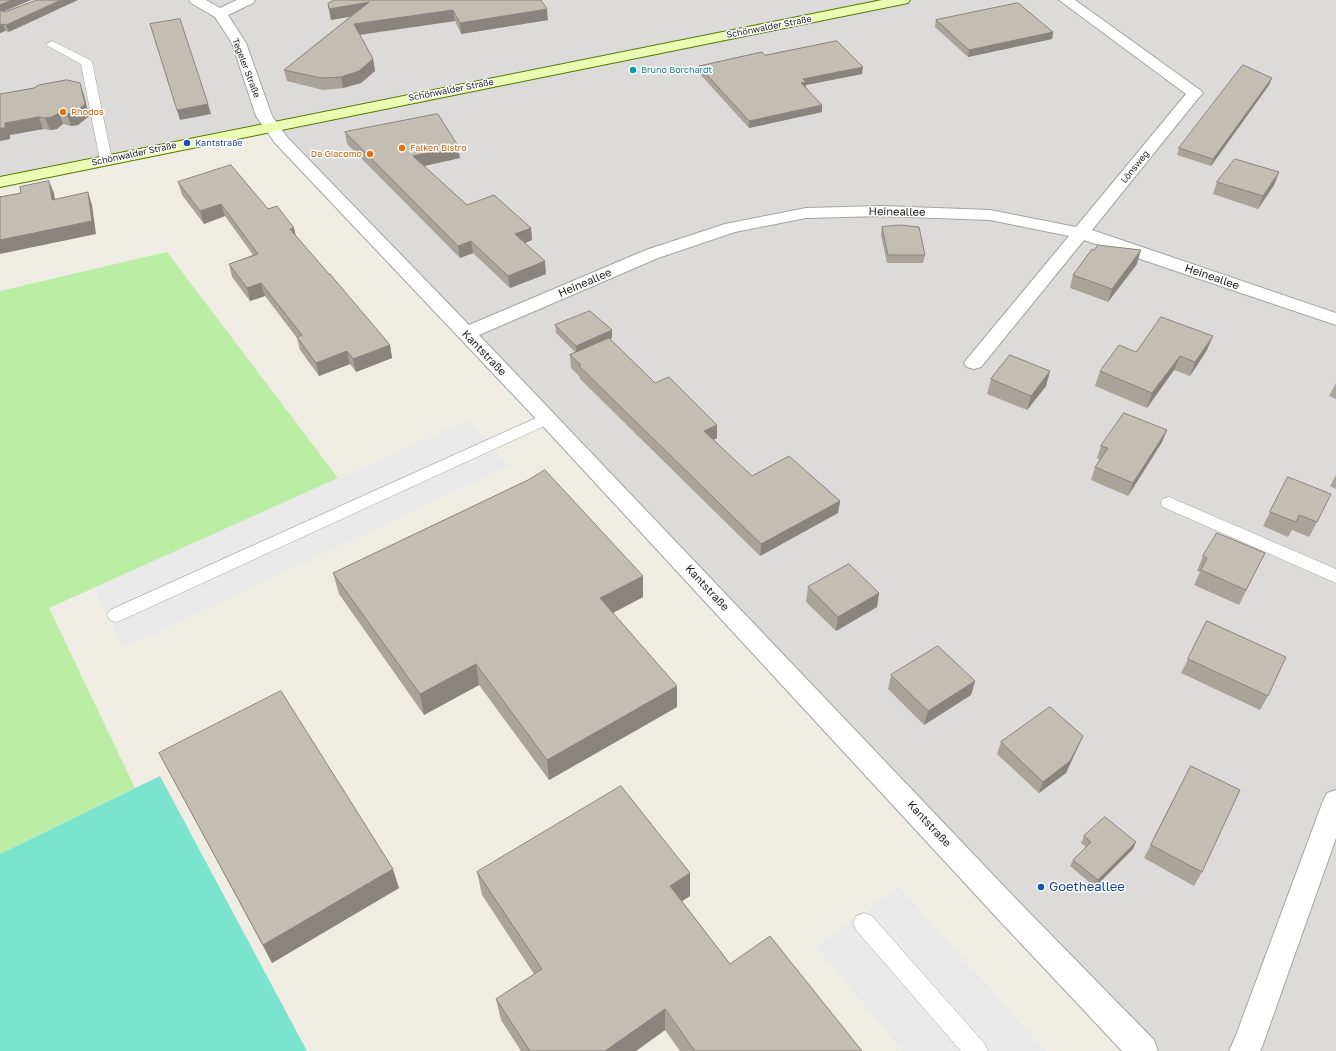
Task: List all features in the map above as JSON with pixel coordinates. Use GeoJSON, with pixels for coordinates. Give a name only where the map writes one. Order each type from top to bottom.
{"type":"FeatureCollection","features":[{"type":"Feature","properties":{"kind":"main road","name":"Schönwalder Straße"},"geometry":{"type":"LineString","coordinates":[[0,182],[270,126],[903,0]]}},
{"type":"Feature","properties":{"kind":"street","name":"Tegeler Straße"},"geometry":{"type":"LineString","coordinates":[[196,0],[220,14],[239,43],[264,116],[270,126]]}},
{"type":"Feature","properties":{"kind":"street"},"geometry":{"type":"LineString","coordinates":[[220,14],[248,0]]}},
{"type":"Feature","properties":{"kind":"street","name":"Lönsweg"},"geometry":{"type":"LineString","coordinates":[[974,363],[1082,233],[1195,93],[1066,0]]}},
{"type":"Feature","properties":{"kind":"street","name":"Kantstraße"},"geometry":{"type":"LineString","coordinates":[[270,126],[281,140],[547,418],[1007,909],[1143,1051]]}},
{"type":"Feature","properties":{"kind":"street","name":"Heineallee"},"geometry":{"type":"LineString","coordinates":[[465,334],[652,254],[731,228],[806,213],[882,211],[990,215],[1082,233],[1336,318]]}},
{"type":"Feature","properties":{"kind":"street"},"geometry":{"type":"LineString","coordinates":[[1244,1051],[1248,1047],[1336,802]]}},
{"type":"Feature","properties":{"kind":"lane"},"geometry":{"type":"LineString","coordinates":[[52,44],[86,62],[106,160]]}},
{"type":"Feature","properties":{"kind":"lane"},"geometry":{"type":"LineString","coordinates":[[116,615],[547,418]]}},
{"type":"Feature","properties":{"kind":"lane"},"geometry":{"type":"LineString","coordinates":[[1169,503],[1336,576]]}},
{"type":"Feature","properties":{"kind":"lane"},"geometry":{"type":"LineString","coordinates":[[864,923],[976,1051]]}},
{"type":"Feature","properties":{"kind":"shaded area"},"geometry":{"type":"Polygon","coordinates":[[[0,0],[1336,0],[1336,1051],[1143,1051],[270,126],[0,182],[0,0]]]}},
{"type":"Feature","properties":{"kind":"shaded area"},"geometry":{"type":"Polygon","coordinates":[[[469,420],[508,466],[124,648],[94,588],[469,420]]]}},
{"type":"Feature","properties":{"kind":"shaded area"},"geometry":{"type":"Polygon","coordinates":[[[160,776],[307,1051],[0,1051],[0,854],[160,776]]]}},
{"type":"Feature","properties":{"kind":"shaded area"},"geometry":{"type":"Polygon","coordinates":[[[899,887],[1046,1051],[903,1051],[816,947],[899,887]]]}},
{"type":"Feature","properties":{"kind":"green space"},"geometry":{"type":"Polygon","coordinates":[[[167,252],[338,478],[49,608],[135,788],[0,854],[0,291],[167,252]]]}},
{"type":"Feature","properties":{"kind":"building"},"geometry":{"type":"Polygon","coordinates":[[[0,0],[12,0],[0,5],[0,0]]]}},
{"type":"Feature","properties":{"kind":"building"},"geometry":{"type":"Polygon","coordinates":[[[37,0],[61,0],[6,25],[0,25],[0,10],[4,12],[37,0]]]}},
{"type":"Feature","properties":{"kind":"building"},"geometry":{"type":"Polygon","coordinates":[[[334,0],[541,0],[547,9],[460,23],[453,10],[354,24],[373,59],[359,71],[341,77],[321,78],[284,70],[369,2],[329,9],[328,4],[334,0]]]}},
{"type":"Feature","properties":{"kind":"building"},"geometry":{"type":"Polygon","coordinates":[[[1018,3],[1053,32],[969,50],[936,20],[1018,3]]]}},
{"type":"Feature","properties":{"kind":"building"},"geometry":{"type":"Polygon","coordinates":[[[180,19],[208,104],[177,110],[150,24],[180,19]]]}},
{"type":"Feature","properties":{"kind":"building"},"geometry":{"type":"Polygon","coordinates":[[[837,41],[863,67],[803,79],[806,82],[801,83],[822,105],[749,121],[699,66],[762,52],[765,55],[837,41]]]}},
{"type":"Feature","properties":{"kind":"building"},"geometry":{"type":"Polygon","coordinates":[[[1243,65],[1272,78],[1213,159],[1179,148],[1243,65]]]}},
{"type":"Feature","properties":{"kind":"building"},"geometry":{"type":"Polygon","coordinates":[[[67,80],[80,83],[85,104],[74,113],[59,113],[52,117],[39,117],[5,123],[5,128],[0,128],[0,94],[67,80]]]}},
{"type":"Feature","properties":{"kind":"building"},"geometry":{"type":"Polygon","coordinates":[[[438,114],[458,146],[413,156],[467,205],[494,195],[531,228],[515,234],[545,261],[508,276],[471,241],[458,246],[345,132],[438,114]]]}},
{"type":"Feature","properties":{"kind":"building"},"geometry":{"type":"Polygon","coordinates":[[[1235,159],[1279,172],[1263,196],[1217,182],[1235,159]]]}},
{"type":"Feature","properties":{"kind":"building"},"geometry":{"type":"Polygon","coordinates":[[[231,165],[268,209],[277,206],[294,228],[290,229],[390,345],[353,359],[347,351],[316,363],[297,337],[302,335],[261,283],[247,288],[229,264],[258,254],[221,204],[200,211],[178,182],[231,165]]]}},
{"type":"Feature","properties":{"kind":"building"},"geometry":{"type":"Polygon","coordinates":[[[49,181],[52,200],[88,192],[92,221],[0,240],[0,197],[21,193],[20,187],[49,181]]]}},
{"type":"Feature","properties":{"kind":"building"},"geometry":{"type":"Polygon","coordinates":[[[900,225],[919,227],[925,255],[888,255],[882,227],[900,225]]]}},
{"type":"Feature","properties":{"kind":"building"},"geometry":{"type":"Polygon","coordinates":[[[1098,245],[1141,250],[1112,289],[1073,275],[1092,249],[1094,250],[1098,245]]]}},
{"type":"Feature","properties":{"kind":"building"},"geometry":{"type":"Polygon","coordinates":[[[590,311],[612,330],[576,346],[555,325],[590,311]]]}},
{"type":"Feature","properties":{"kind":"building"},"geometry":{"type":"Polygon","coordinates":[[[1161,317],[1213,336],[1195,362],[1180,356],[1152,393],[1100,371],[1119,345],[1136,352],[1161,317]]]}},
{"type":"Feature","properties":{"kind":"building"},"geometry":{"type":"Polygon","coordinates":[[[609,338],[655,383],[669,377],[717,425],[704,431],[752,476],[789,456],[840,501],[761,544],[579,366],[581,365],[570,355],[609,338]]]}},
{"type":"Feature","properties":{"kind":"building"},"geometry":{"type":"Polygon","coordinates":[[[1010,355],[1050,371],[1031,396],[991,379],[1010,355]]]}},
{"type":"Feature","properties":{"kind":"building"},"geometry":{"type":"Polygon","coordinates":[[[1124,413],[1167,430],[1133,483],[1095,467],[1108,448],[1101,446],[1124,413]]]}},
{"type":"Feature","properties":{"kind":"building"},"geometry":{"type":"Polygon","coordinates":[[[545,470],[643,576],[600,598],[677,686],[547,760],[476,664],[420,694],[333,573],[528,480],[545,470]]]}},
{"type":"Feature","properties":{"kind":"building"},"geometry":{"type":"Polygon","coordinates":[[[1288,477],[1331,494],[1317,522],[1299,515],[1296,522],[1270,512],[1288,477]]]}},
{"type":"Feature","properties":{"kind":"building"},"geometry":{"type":"Polygon","coordinates":[[[1217,533],[1265,553],[1246,590],[1201,570],[1207,558],[1203,556],[1217,533]]]}},
{"type":"Feature","properties":{"kind":"building"},"geometry":{"type":"Polygon","coordinates":[[[849,564],[879,593],[838,617],[808,587],[849,564]]]}},
{"type":"Feature","properties":{"kind":"building"},"geometry":{"type":"Polygon","coordinates":[[[1207,621],[1286,657],[1268,696],[1188,659],[1207,621]]]}},
{"type":"Feature","properties":{"kind":"building"},"geometry":{"type":"Polygon","coordinates":[[[938,646],[975,681],[928,711],[891,675],[938,646]]]}},
{"type":"Feature","properties":{"kind":"building"},"geometry":{"type":"Polygon","coordinates":[[[281,691],[393,869],[263,945],[159,753],[281,691]]]}},
{"type":"Feature","properties":{"kind":"building"},"geometry":{"type":"Polygon","coordinates":[[[1050,707],[1083,736],[1070,761],[1043,782],[1001,742],[1050,707]]]}},
{"type":"Feature","properties":{"kind":"building"},"geometry":{"type":"Polygon","coordinates":[[[1191,766],[1240,790],[1202,872],[1151,845],[1191,766]]]}},
{"type":"Feature","properties":{"kind":"building"},"geometry":{"type":"Polygon","coordinates":[[[621,786],[690,873],[670,886],[730,964],[770,936],[862,1051],[695,1051],[665,1009],[605,1051],[530,1051],[496,999],[542,969],[477,872],[621,786]]]}},
{"type":"Feature","properties":{"kind":"building"},"geometry":{"type":"Polygon","coordinates":[[[1105,817],[1136,842],[1098,880],[1073,860],[1091,842],[1084,836],[1105,817]]]}},
{"type":"Feature","properties":{"kind":"place","name":"Bruno Borchardt"},"geometry":{"type":"Point","coordinates":[633,70]}},
{"type":"Feature","properties":{"kind":"place","name":"Rhodos"},"geometry":{"type":"Point","coordinates":[63,112]}},
{"type":"Feature","properties":{"kind":"place","name":"Kantstraße"},"geometry":{"type":"Point","coordinates":[187,143]}},
{"type":"Feature","properties":{"kind":"place","name":"Falken Bistro"},"geometry":{"type":"Point","coordinates":[402,148]}},
{"type":"Feature","properties":{"kind":"place","name":"Da Giacomo"},"geometry":{"type":"Point","coordinates":[370,154]}},
{"type":"Feature","properties":{"kind":"place","name":"Goetheallee"},"geometry":{"type":"Point","coordinates":[1041,887]}}]}
